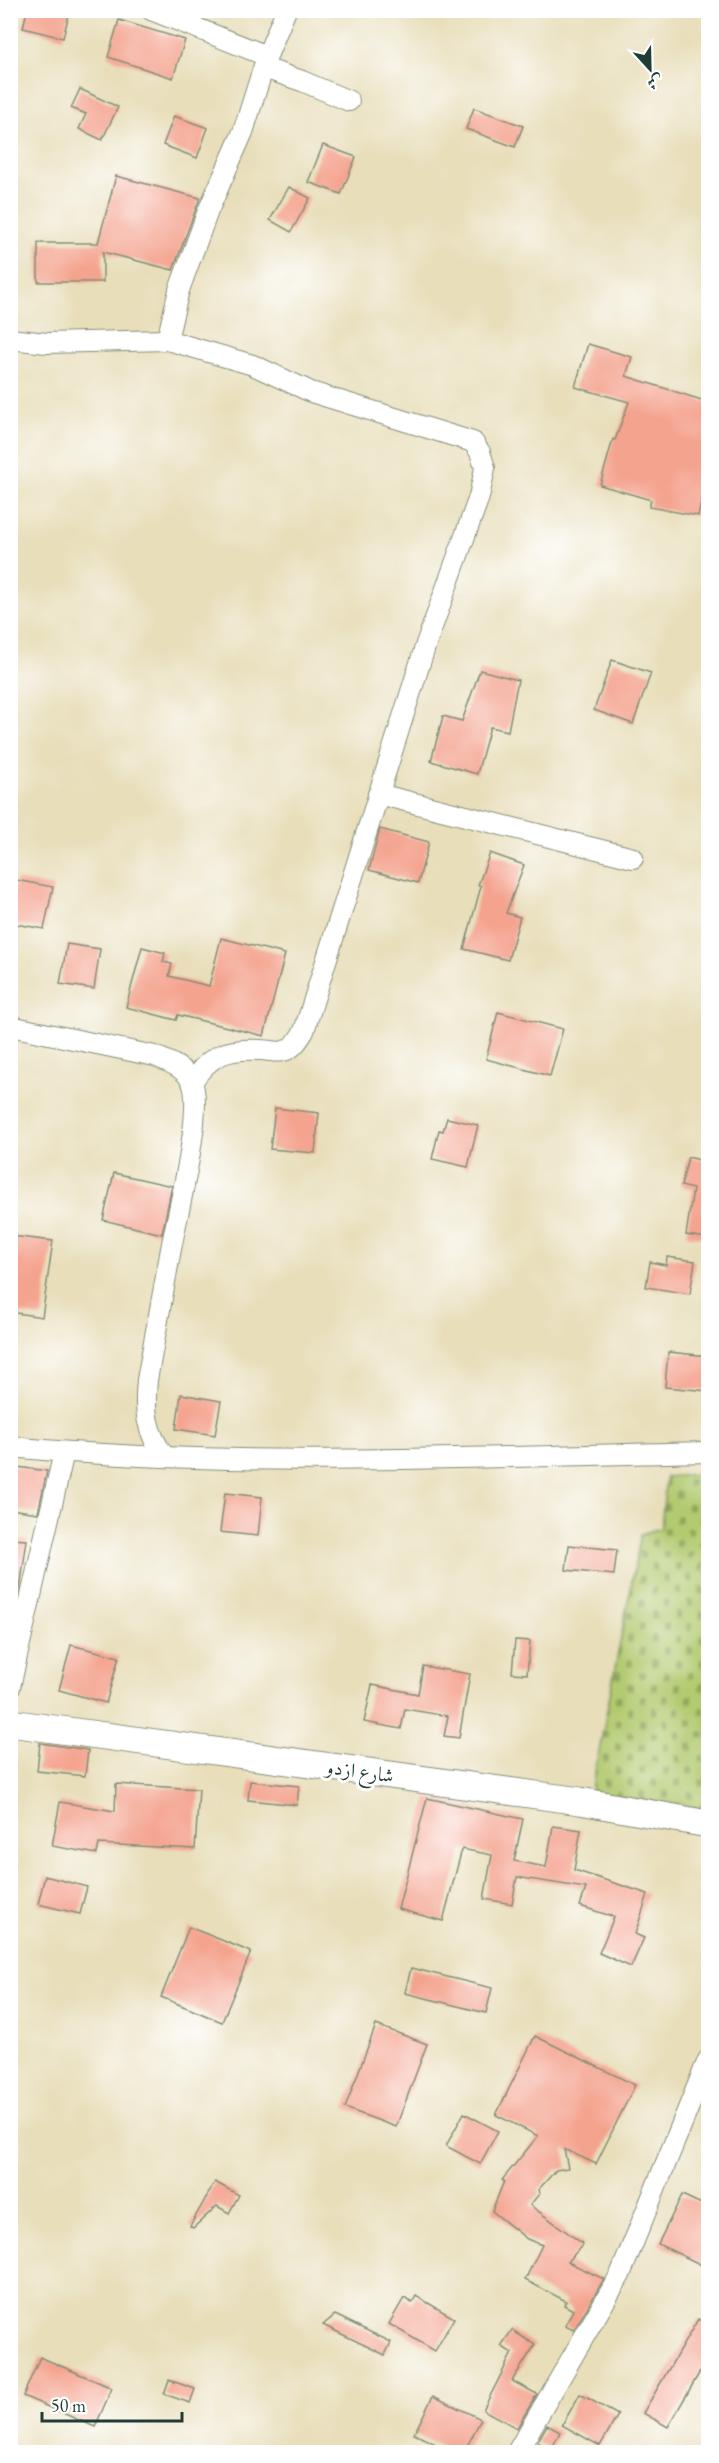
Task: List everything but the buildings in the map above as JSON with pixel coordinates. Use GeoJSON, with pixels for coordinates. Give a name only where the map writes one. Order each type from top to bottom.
{"type":"FeatureCollection","features":[{"type":"Feature","properties":{"kind":"street"},"geometry":{"type":"LineString","coordinates":[[150,10],[349,101]]}},
{"type":"Feature","properties":{"kind":"street"},"geometry":{"type":"LineString","coordinates":[[167,340],[179,290],[208,211],[243,132],[286,10]]}},
{"type":"Feature","properties":{"kind":"street"},"geometry":{"type":"LineString","coordinates":[[10,339],[47,343],[167,340],[254,365],[311,392],[473,441],[480,452],[484,468],[479,497],[426,644],[304,1031],[297,1043],[284,1051],[235,1050],[218,1055],[202,1067],[192,1082]]}},
{"type":"Feature","properties":{"kind":"street"},"geometry":{"type":"LineString","coordinates":[[378,794],[633,858]]}},
{"type":"Feature","properties":{"kind":"street"},"geometry":{"type":"LineString","coordinates":[[10,1026],[155,1056],[183,1071],[192,1082],[195,1098],[190,1148],[147,1380],[145,1403],[150,1433],[165,1457]]}},
{"type":"Feature","properties":{"kind":"street"},"geometry":{"type":"LineString","coordinates":[[10,1447],[165,1457],[367,1459],[708,1452]]}},
{"type":"Feature","properties":{"kind":"street"},"geometry":{"type":"LineString","coordinates":[[10,1688],[64,1452]]}},
{"type":"Feature","properties":{"kind":"street","name":"شارع ازدو"},"geometry":{"type":"LineString","coordinates":[[10,1723],[580,1801],[708,1824]]}},
{"type":"Feature","properties":{"kind":"street"},"geometry":{"type":"LineString","coordinates":[[517,2452],[620,2275],[708,2060]]}},
{"type":"Feature","properties":{"kind":"green space"},"geometry":{"type":"Polygon","coordinates":[[[708,1473],[708,1809],[591,1793],[641,1534],[661,1528],[666,1477],[708,1473]]]}}]}
